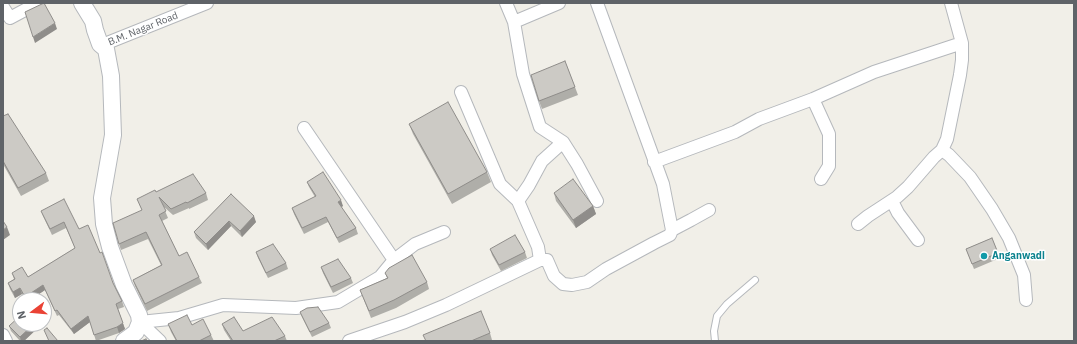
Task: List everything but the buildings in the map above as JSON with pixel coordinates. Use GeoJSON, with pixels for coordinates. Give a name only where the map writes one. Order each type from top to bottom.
{"type":"FeatureCollection","features":[{"type":"Feature","properties":{"kind":"street"},"geometry":{"type":"LineString","coordinates":[[3,7],[10,18],[38,3]]}},
{"type":"Feature","properties":{"kind":"street"},"geometry":{"type":"LineString","coordinates":[[82,3],[93,21],[102,46],[106,49],[111,76],[113,135],[102,198],[104,224],[110,248],[124,285],[139,315],[140,322],[136,332],[124,341]]}},
{"type":"Feature","properties":{"kind":"street","name":"B.M. Nagar Road"},"geometry":{"type":"LineString","coordinates":[[102,46],[207,3]]}},
{"type":"Feature","properties":{"kind":"street"},"geometry":{"type":"LineString","coordinates":[[506,3],[514,22],[523,74],[540,127],[562,142],[577,164],[597,201]]}},
{"type":"Feature","properties":{"kind":"street"},"geometry":{"type":"LineString","coordinates":[[514,22],[559,3]]}},
{"type":"Feature","properties":{"kind":"street"},"geometry":{"type":"LineString","coordinates":[[349,341],[405,322],[446,305],[540,260],[547,260],[554,276],[563,284],[572,285],[587,282],[606,269],[670,235],[672,230],[663,184],[597,3]]}},
{"type":"Feature","properties":{"kind":"street"},"geometry":{"type":"LineString","coordinates":[[858,224],[892,201],[908,187],[942,150],[947,139],[962,60],[962,43],[951,3]]}},
{"type":"Feature","properties":{"kind":"street"},"geometry":{"type":"LineString","coordinates":[[654,162],[735,132],[759,119],[813,99],[874,72],[962,43]]}},
{"type":"Feature","properties":{"kind":"street"},"geometry":{"type":"LineString","coordinates":[[461,92],[500,184],[518,201],[538,247],[540,260]]}},
{"type":"Feature","properties":{"kind":"street"},"geometry":{"type":"LineString","coordinates":[[813,99],[829,134],[829,166],[821,179]]}},
{"type":"Feature","properties":{"kind":"street"},"geometry":{"type":"LineString","coordinates":[[304,128],[394,260]]}},
{"type":"Feature","properties":{"kind":"street"},"geometry":{"type":"LineString","coordinates":[[518,201],[529,185],[542,161],[562,142]]}},
{"type":"Feature","properties":{"kind":"street"},"geometry":{"type":"LineString","coordinates":[[942,150],[949,155],[970,177],[1009,238],[1024,275],[1026,300]]}},
{"type":"Feature","properties":{"kind":"street"},"geometry":{"type":"LineString","coordinates":[[892,201],[898,213],[918,240]]}},
{"type":"Feature","properties":{"kind":"street"},"geometry":{"type":"LineString","coordinates":[[672,230],[709,210]]}},
{"type":"Feature","properties":{"kind":"street"},"geometry":{"type":"LineString","coordinates":[[140,322],[179,318],[223,305],[296,308],[338,302],[380,277],[394,260],[415,244],[444,232]]}},
{"type":"Feature","properties":{"kind":"street"},"geometry":{"type":"LineString","coordinates":[[140,322],[160,341]]}},
{"type":"Feature","properties":{"kind":"street"},"geometry":{"type":"LineString","coordinates":[[3,335],[6,341]]}},
{"type":"Feature","properties":{"kind":"lane"},"geometry":{"type":"LineString","coordinates":[[714,341],[717,316],[727,304],[755,280]]}},
{"type":"Feature","properties":{"kind":"place","name":"Anganwadi"},"geometry":{"type":"Point","coordinates":[984,256]}}]}
